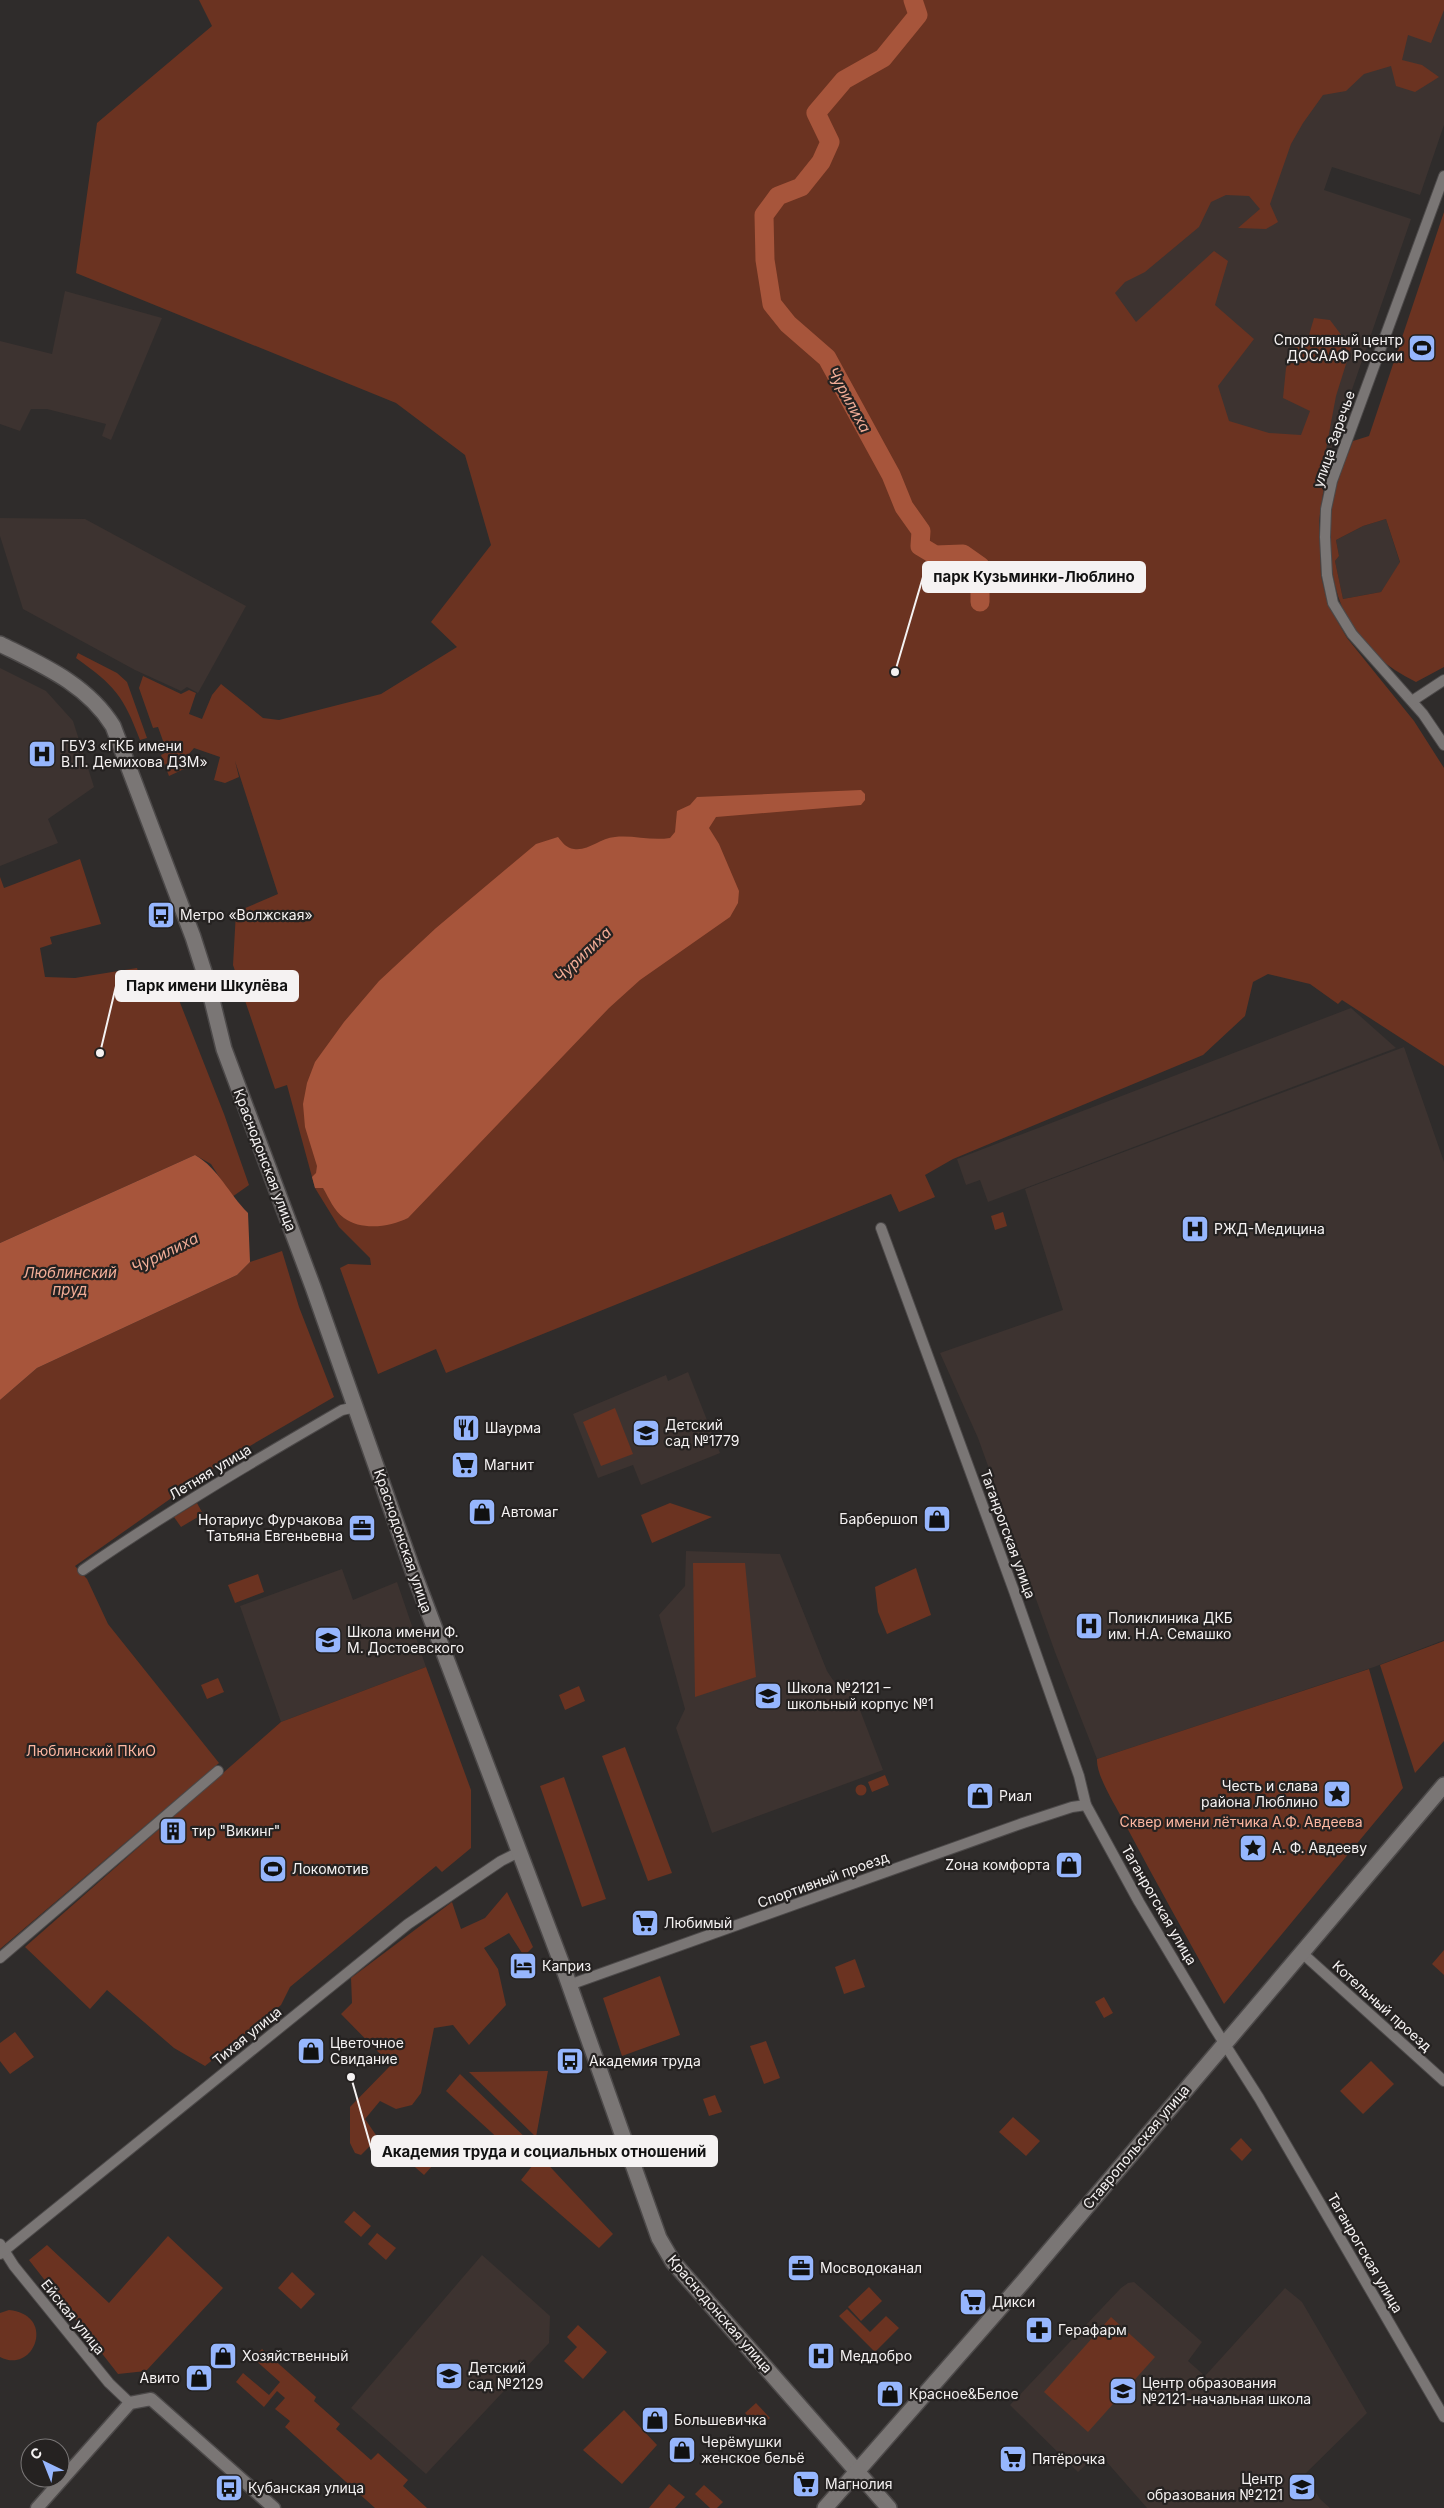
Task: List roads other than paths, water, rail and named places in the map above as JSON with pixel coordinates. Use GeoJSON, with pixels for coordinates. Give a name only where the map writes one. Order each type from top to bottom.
{"type":"FeatureCollection","features":[{"type":"Feature","properties":{"kind":"main road","name":"Краснодонская улица"},"geometry":{"type":"LineString","coordinates":[[0,644],[75,685],[97,704],[113,726],[193,937],[208,984],[224,1049],[356,1408],[413,1571],[569,1985],[665,2250],[889,2508]]}},
{"type":"Feature","properties":{"kind":"main road","name":"Ставропольская улица"},"geometry":{"type":"LineString","coordinates":[[826,2508],[1023,2282],[1444,1785]]}},
{"type":"Feature","properties":{"kind":"street","name":"улица Заречье"},"geometry":{"type":"LineString","coordinates":[[1444,176],[1332,481],[1325,522],[1327,576],[1337,611],[1362,646],[1412,701],[1444,745]]}},
{"type":"Feature","properties":{"kind":"street"},"geometry":{"type":"LineString","coordinates":[[1412,701],[1444,680]]}},
{"type":"Feature","properties":{"kind":"street","name":"Таганрогская улица"},"geometry":{"type":"LineString","coordinates":[[881,1228],[1020,1607],[1076,1767],[1086,1805],[1139,1902],[1212,2024],[1225,2042],[1444,2417]]}},
{"type":"Feature","properties":{"kind":"street","name":"Летняя улица"},"geometry":{"type":"LineString","coordinates":[[83,1570],[147,1526],[260,1458],[342,1410],[356,1408]]}},
{"type":"Feature","properties":{"kind":"street"},"geometry":{"type":"LineString","coordinates":[[0,1958],[218,1771]]}},
{"type":"Feature","properties":{"kind":"street","name":"Спортивный проезд"},"geometry":{"type":"LineString","coordinates":[[569,1985],[1023,1823],[1072,1806],[1086,1805]]}},
{"type":"Feature","properties":{"kind":"street","name":"Тихая улица"},"geometry":{"type":"LineString","coordinates":[[1,2250],[408,1924],[502,1861],[519,1852]]}},
{"type":"Feature","properties":{"kind":"street","name":"Котельный проезд"},"geometry":{"type":"LineString","coordinates":[[1301,1952],[1444,2081]]}},
{"type":"Feature","properties":{"kind":"street","name":"Ейская улица"},"geometry":{"type":"LineString","coordinates":[[1,2250],[109,2383],[130,2403]]}},
{"type":"Feature","properties":{"kind":"street"},"geometry":{"type":"LineString","coordinates":[[37,2508],[130,2403],[151,2400],[274,2508]]}},
{"type":"Feature","properties":{"kind":"water"},"geometry":{"type":"Polygon","coordinates":[[[861,790],[865,794],[865,800],[861,805],[716,817],[709,828],[719,844],[739,891],[738,903],[730,917],[640,980],[609,1008],[408,1218],[393,1224],[359,1225],[344,1218],[337,1212],[323,1188],[315,1188],[312,1177],[316,1173],[317,1166],[305,1127],[303,1104],[307,1083],[315,1062],[344,1022],[379,981],[436,928],[536,844],[558,837],[569,848],[579,849],[615,837],[670,838],[675,832],[677,811],[690,805],[697,797],[861,790]]]}},
{"type":"Feature","properties":{"kind":"water","name":"Люблинский пруд"},"geometry":{"type":"Polygon","coordinates":[[[195,1155],[211,1167],[248,1213],[250,1262],[237,1275],[37,1368],[0,1400],[0,1243],[195,1155]]]}},
{"type":"Feature","properties":{"kind":"waterway","name":"Чурилиха"},"geometry":{"type":"LineString","coordinates":[[913,0],[918,15],[883,58],[844,80],[816,113],[830,142],[821,162],[801,187],[778,196],[764,215],[765,260],[772,304],[788,324],[827,358],[891,475],[904,507],[921,531],[920,546],[935,555],[963,554],[980,566],[980,602]]}},
{"type":"Feature","properties":{"kind":"place","name":"Спортивный центр ДОСААФ России"},"geometry":{"type":"Point","coordinates":[1422,348]}},
{"type":"Feature","properties":{"kind":"place","name":"парк Кузьминки-Люблино"},"geometry":{"type":"Point","coordinates":[895,672]}},
{"type":"Feature","properties":{"kind":"place","name":"ГБУЗ «ГКБ имени В.П. Демихова ДЗМ»"},"geometry":{"type":"Point","coordinates":[42,754]}},
{"type":"Feature","properties":{"kind":"place","name":"Метро «Волжская»"},"geometry":{"type":"Point","coordinates":[161,915]}},
{"type":"Feature","properties":{"kind":"place","name":"Парк имени Шкулёва"},"geometry":{"type":"Point","coordinates":[100,1053]}},
{"type":"Feature","properties":{"kind":"place","name":"РЖД-Медицина"},"geometry":{"type":"Point","coordinates":[1195,1229]}},
{"type":"Feature","properties":{"kind":"place","name":"Шаурма"},"geometry":{"type":"Point","coordinates":[466,1428]}},
{"type":"Feature","properties":{"kind":"place","name":"Детский сад №1779"},"geometry":{"type":"Point","coordinates":[646,1433]}},
{"type":"Feature","properties":{"kind":"place","name":"Магнит"},"geometry":{"type":"Point","coordinates":[465,1465]}},
{"type":"Feature","properties":{"kind":"place","name":"Автомаг"},"geometry":{"type":"Point","coordinates":[482,1512]}},
{"type":"Feature","properties":{"kind":"place","name":"Барбершоп"},"geometry":{"type":"Point","coordinates":[937,1519]}},
{"type":"Feature","properties":{"kind":"place","name":"Нотариус Фурчакова Татьяна Евгеньевна"},"geometry":{"type":"Point","coordinates":[362,1528]}},
{"type":"Feature","properties":{"kind":"place","name":"Поликлиника ДКБ им. Н.А. Семашко"},"geometry":{"type":"Point","coordinates":[1089,1626]}},
{"type":"Feature","properties":{"kind":"place","name":"Школа имени Ф. М. Достоевского"},"geometry":{"type":"Point","coordinates":[328,1640]}},
{"type":"Feature","properties":{"kind":"place","name":"Школа №2121 – школьный корпус №1"},"geometry":{"type":"Point","coordinates":[768,1696]}},
{"type":"Feature","properties":{"kind":"place","name":"Честь и слава района Люблино"},"geometry":{"type":"Point","coordinates":[1337,1794]}},
{"type":"Feature","properties":{"kind":"place","name":"Риал"},"geometry":{"type":"Point","coordinates":[980,1796]}},
{"type":"Feature","properties":{"kind":"place","name":"тир \"Викинг\""},"geometry":{"type":"Point","coordinates":[173,1831]}},
{"type":"Feature","properties":{"kind":"place","name":"А. Ф. Авдееву"},"geometry":{"type":"Point","coordinates":[1253,1848]}},
{"type":"Feature","properties":{"kind":"place","name":"Zона комфорта"},"geometry":{"type":"Point","coordinates":[1069,1865]}},
{"type":"Feature","properties":{"kind":"place","name":"Локомотив"},"geometry":{"type":"Point","coordinates":[273,1869]}},
{"type":"Feature","properties":{"kind":"place","name":"Любимый"},"geometry":{"type":"Point","coordinates":[645,1923]}},
{"type":"Feature","properties":{"kind":"place","name":"Каприз"},"geometry":{"type":"Point","coordinates":[523,1966]}},
{"type":"Feature","properties":{"kind":"place","name":"Цветочное Свидание"},"geometry":{"type":"Point","coordinates":[311,2051]}},
{"type":"Feature","properties":{"kind":"place","name":"Академия труда"},"geometry":{"type":"Point","coordinates":[570,2061]}},
{"type":"Feature","properties":{"kind":"place","name":"Академия труда и социальных отношений"},"geometry":{"type":"Point","coordinates":[351,2077]}},
{"type":"Feature","properties":{"kind":"place","name":"Мосводоканал"},"geometry":{"type":"Point","coordinates":[801,2268]}},
{"type":"Feature","properties":{"kind":"place","name":"Дикси"},"geometry":{"type":"Point","coordinates":[973,2302]}},
{"type":"Feature","properties":{"kind":"place","name":"Герафарм"},"geometry":{"type":"Point","coordinates":[1039,2330]}},
{"type":"Feature","properties":{"kind":"place","name":"Хозяйственный"},"geometry":{"type":"Point","coordinates":[223,2356]}},
{"type":"Feature","properties":{"kind":"place","name":"Меддобро"},"geometry":{"type":"Point","coordinates":[821,2356]}},
{"type":"Feature","properties":{"kind":"place","name":"Детский сад №2129"},"geometry":{"type":"Point","coordinates":[449,2376]}},
{"type":"Feature","properties":{"kind":"place","name":"Авито"},"geometry":{"type":"Point","coordinates":[199,2378]}},
{"type":"Feature","properties":{"kind":"place","name":"Центр образования №2121-начальная школа"},"geometry":{"type":"Point","coordinates":[1123,2391]}},
{"type":"Feature","properties":{"kind":"place","name":"Красное&Белое"},"geometry":{"type":"Point","coordinates":[890,2394]}},
{"type":"Feature","properties":{"kind":"place","name":"Большевичка"},"geometry":{"type":"Point","coordinates":[655,2420]}},
{"type":"Feature","properties":{"kind":"place","name":"Черёмушки женское бельё"},"geometry":{"type":"Point","coordinates":[682,2450]}},
{"type":"Feature","properties":{"kind":"place","name":"Пятёрочка"},"geometry":{"type":"Point","coordinates":[1013,2459]}},
{"type":"Feature","properties":{"kind":"place","name":"Магнолия"},"geometry":{"type":"Point","coordinates":[806,2484]}},
{"type":"Feature","properties":{"kind":"place","name":"Центр образования №2121"},"geometry":{"type":"Point","coordinates":[1302,2487]}},
{"type":"Feature","properties":{"kind":"place","name":"Кубанская улица"},"geometry":{"type":"Point","coordinates":[229,2488]}},
{"type":"Feature","properties":{"kind":"park label","name":"Люблинский ПКиО"},"geometry":{"type":"Point","coordinates":[91,1751]}},
{"type":"Feature","properties":{"kind":"park label","name":"Сквер имени лётчика А.Ф. Авдеева"},"geometry":{"type":"Point","coordinates":[1241,1822]}}]}
